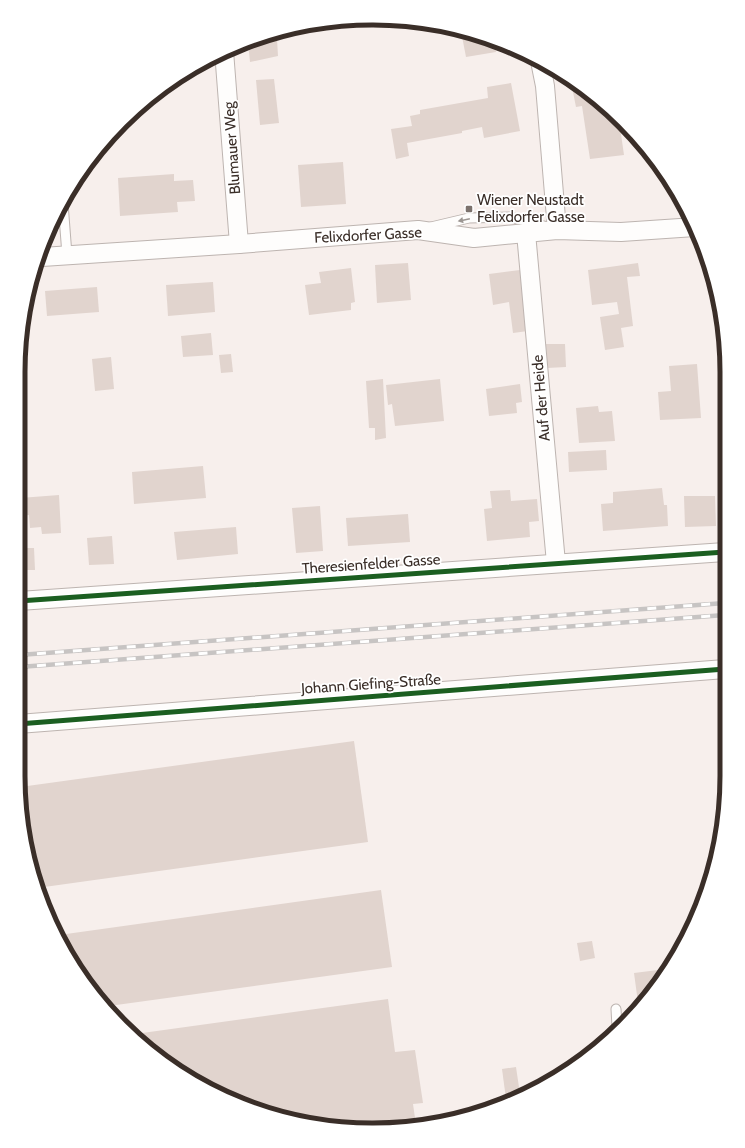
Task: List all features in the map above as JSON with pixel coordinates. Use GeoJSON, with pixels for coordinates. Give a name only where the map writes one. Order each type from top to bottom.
{"type":"FeatureCollection","features":[{"type":"Feature","properties":{"kind":"street","name":"Blumauer Weg"},"geometry":{"type":"LineString","coordinates":[[225,58],[239,244]]}},
{"type":"Feature","properties":{"kind":"street"},"geometry":{"type":"LineString","coordinates":[[542,70],[545,86],[557,230]]}},
{"type":"Feature","properties":{"kind":"street","name":"Felixdorfer Gasse"},"geometry":{"type":"LineString","coordinates":[[45,257],[418,230],[474,238],[557,230],[621,232],[688,227]]}},
{"type":"Feature","properties":{"kind":"street","name":"Auf der Heide"},"geometry":{"type":"LineString","coordinates":[[526,233],[556,564]]}},
{"type":"Feature","properties":{"kind":"street","name":"Theresienfelder Gasse"},"geometry":{"type":"LineString","coordinates":[[25,601],[720,552]]}},
{"type":"Feature","properties":{"kind":"street","name":"Johann Giefing-Straße"},"geometry":{"type":"LineString","coordinates":[[25,723],[720,669]]}},
{"type":"Feature","properties":{"kind":"lane"},"geometry":{"type":"LineString","coordinates":[[64,214],[67,255]]}},
{"type":"Feature","properties":{"kind":"lane"},"geometry":{"type":"LineString","coordinates":[[418,230],[469,218],[510,217],[557,230]]}},
{"type":"Feature","properties":{"kind":"lane"},"geometry":{"type":"LineString","coordinates":[[616,1009],[617,1022]]}},
{"type":"Feature","properties":{"kind":"building"},"geometry":{"type":"Polygon","coordinates":[[[283,37],[283,39],[277,39],[278,56],[250,62],[249,48],[283,37]]]}},
{"type":"Feature","properties":{"kind":"building"},"geometry":{"type":"Polygon","coordinates":[[[462,37],[495,47],[496,52],[466,57],[462,37]]]}},
{"type":"Feature","properties":{"kind":"building"},"geometry":{"type":"Polygon","coordinates":[[[274,79],[279,123],[260,125],[256,80],[274,79]]]}},
{"type":"Feature","properties":{"kind":"building"},"geometry":{"type":"Polygon","coordinates":[[[511,83],[520,131],[484,138],[482,127],[462,131],[462,133],[407,143],[409,156],[396,159],[391,129],[412,126],[410,116],[420,114],[420,110],[488,98],[487,87],[511,83]]]}},
{"type":"Feature","properties":{"kind":"building"},"geometry":{"type":"Polygon","coordinates":[[[572,89],[602,111],[620,129],[624,155],[590,159],[582,106],[576,107],[572,89]]]}},
{"type":"Feature","properties":{"kind":"building"},"geometry":{"type":"Polygon","coordinates":[[[343,162],[346,204],[301,207],[298,165],[343,162]]]}},
{"type":"Feature","properties":{"kind":"building"},"geometry":{"type":"Polygon","coordinates":[[[174,174],[174,181],[193,180],[195,201],[177,202],[178,212],[120,216],[118,178],[174,174]]]}},
{"type":"Feature","properties":{"kind":"building"},"geometry":{"type":"Polygon","coordinates":[[[408,263],[411,300],[377,303],[375,265],[408,263]]]}},
{"type":"Feature","properties":{"kind":"building"},"geometry":{"type":"Polygon","coordinates":[[[638,263],[640,276],[627,277],[633,326],[621,328],[624,347],[605,350],[600,317],[619,314],[617,302],[592,305],[588,270],[638,263]]]}},
{"type":"Feature","properties":{"kind":"building"},"geometry":{"type":"Polygon","coordinates":[[[351,268],[355,302],[351,303],[351,310],[309,315],[305,285],[321,283],[319,272],[351,268]]]}},
{"type":"Feature","properties":{"kind":"building"},"geometry":{"type":"Polygon","coordinates":[[[520,270],[528,331],[513,333],[509,302],[493,305],[489,274],[520,270]]]}},
{"type":"Feature","properties":{"kind":"building"},"geometry":{"type":"Polygon","coordinates":[[[213,282],[215,312],[168,316],[166,285],[213,282]]]}},
{"type":"Feature","properties":{"kind":"building"},"geometry":{"type":"Polygon","coordinates":[[[97,287],[99,312],[47,316],[45,291],[97,287]]]}},
{"type":"Feature","properties":{"kind":"building"},"geometry":{"type":"Polygon","coordinates":[[[211,333],[213,355],[183,357],[181,336],[211,333]]]}},
{"type":"Feature","properties":{"kind":"building"},"geometry":{"type":"Polygon","coordinates":[[[546,344],[565,344],[566,367],[547,368],[546,344]]]}},
{"type":"Feature","properties":{"kind":"building"},"geometry":{"type":"Polygon","coordinates":[[[231,354],[233,372],[221,373],[219,355],[231,354]]]}},
{"type":"Feature","properties":{"kind":"building"},"geometry":{"type":"Polygon","coordinates":[[[111,357],[114,389],[95,391],[92,359],[111,357]]]}},
{"type":"Feature","properties":{"kind":"building"},"geometry":{"type":"Polygon","coordinates":[[[697,364],[701,418],[660,420],[658,392],[671,391],[669,366],[697,364]]]}},
{"type":"Feature","properties":{"kind":"building"},"geometry":{"type":"Polygon","coordinates":[[[383,379],[386,438],[375,440],[375,428],[369,428],[366,381],[383,379]]]}},
{"type":"Feature","properties":{"kind":"building"},"geometry":{"type":"Polygon","coordinates":[[[440,379],[444,421],[395,426],[392,404],[388,405],[386,385],[440,379]]]}},
{"type":"Feature","properties":{"kind":"building"},"geometry":{"type":"Polygon","coordinates":[[[520,384],[522,402],[516,403],[517,413],[489,416],[486,389],[520,384]]]}},
{"type":"Feature","properties":{"kind":"building"},"geometry":{"type":"Polygon","coordinates":[[[598,406],[599,412],[612,411],[615,441],[579,443],[576,408],[598,406]]]}},
{"type":"Feature","properties":{"kind":"building"},"geometry":{"type":"Polygon","coordinates":[[[25,429],[27,453],[25,453],[25,429]]]}},
{"type":"Feature","properties":{"kind":"building"},"geometry":{"type":"Polygon","coordinates":[[[606,450],[607,470],[569,472],[568,452],[606,450]]]}},
{"type":"Feature","properties":{"kind":"building"},"geometry":{"type":"Polygon","coordinates":[[[203,466],[206,498],[134,504],[132,472],[203,466]]]}},
{"type":"Feature","properties":{"kind":"building"},"geometry":{"type":"Polygon","coordinates":[[[662,488],[664,505],[667,505],[668,526],[603,531],[601,504],[613,503],[613,492],[662,488]]]}},
{"type":"Feature","properties":{"kind":"building"},"geometry":{"type":"Polygon","coordinates":[[[510,490],[511,501],[537,499],[539,521],[529,522],[530,537],[487,541],[484,509],[492,508],[490,491],[510,490]]]}},
{"type":"Feature","properties":{"kind":"building"},"geometry":{"type":"Polygon","coordinates":[[[59,495],[61,533],[42,534],[41,527],[30,528],[29,515],[25,515],[25,498],[59,495]]]}},
{"type":"Feature","properties":{"kind":"building"},"geometry":{"type":"Polygon","coordinates":[[[684,496],[715,496],[716,526],[685,527],[684,496]]]}},
{"type":"Feature","properties":{"kind":"building"},"geometry":{"type":"Polygon","coordinates":[[[320,506],[323,551],[296,553],[292,508],[320,506]]]}},
{"type":"Feature","properties":{"kind":"building"},"geometry":{"type":"Polygon","coordinates":[[[408,514],[410,542],[348,546],[346,518],[408,514]]]}},
{"type":"Feature","properties":{"kind":"building"},"geometry":{"type":"Polygon","coordinates":[[[236,527],[238,554],[177,560],[174,532],[236,527]]]}},
{"type":"Feature","properties":{"kind":"building"},"geometry":{"type":"Polygon","coordinates":[[[112,536],[114,564],[89,565],[87,538],[112,536]]]}},
{"type":"Feature","properties":{"kind":"building"},"geometry":{"type":"Polygon","coordinates":[[[25,548],[34,548],[35,570],[25,570],[25,548]]]}},
{"type":"Feature","properties":{"kind":"building"},"geometry":{"type":"Polygon","coordinates":[[[354,741],[368,842],[43,887],[28,821],[25,786],[354,741]]]}},
{"type":"Feature","properties":{"kind":"building"},"geometry":{"type":"Polygon","coordinates":[[[381,890],[392,967],[112,1006],[84,969],[64,934],[381,890]]]}},
{"type":"Feature","properties":{"kind":"building"},"geometry":{"type":"Polygon","coordinates":[[[592,941],[595,958],[580,961],[577,943],[592,941]]]}},
{"type":"Feature","properties":{"kind":"building"},"geometry":{"type":"Polygon","coordinates":[[[661,970],[638,1000],[634,973],[661,970]]]}},
{"type":"Feature","properties":{"kind":"building"},"geometry":{"type":"Polygon","coordinates":[[[388,999],[395,1052],[415,1050],[423,1103],[413,1104],[415,1120],[395,1122],[372,1123],[327,1120],[283,1111],[261,1105],[219,1087],[179,1064],[139,1033],[388,999]]]}},
{"type":"Feature","properties":{"kind":"building"},"geometry":{"type":"Polygon","coordinates":[[[516,1067],[519,1090],[506,1097],[502,1069],[516,1067]]]}},
{"type":"Feature","properties":{"kind":"railway"},"geometry":{"type":"LineString","coordinates":[[25,655],[720,603]]}},
{"type":"Feature","properties":{"kind":"railway"},"geometry":{"type":"LineString","coordinates":[[25,667],[720,615]]}},
{"type":"Feature","properties":{"kind":"cycle path"},"geometry":{"type":"LineString","coordinates":[[25,601],[720,552]]}},
{"type":"Feature","properties":{"kind":"cycle path"},"geometry":{"type":"LineString","coordinates":[[25,723],[720,669]]}},
{"type":"Feature","properties":{"kind":"place","name":"Wiener Neustadt Felixdorfer Gasse"},"geometry":{"type":"Point","coordinates":[469,209]}}]}
